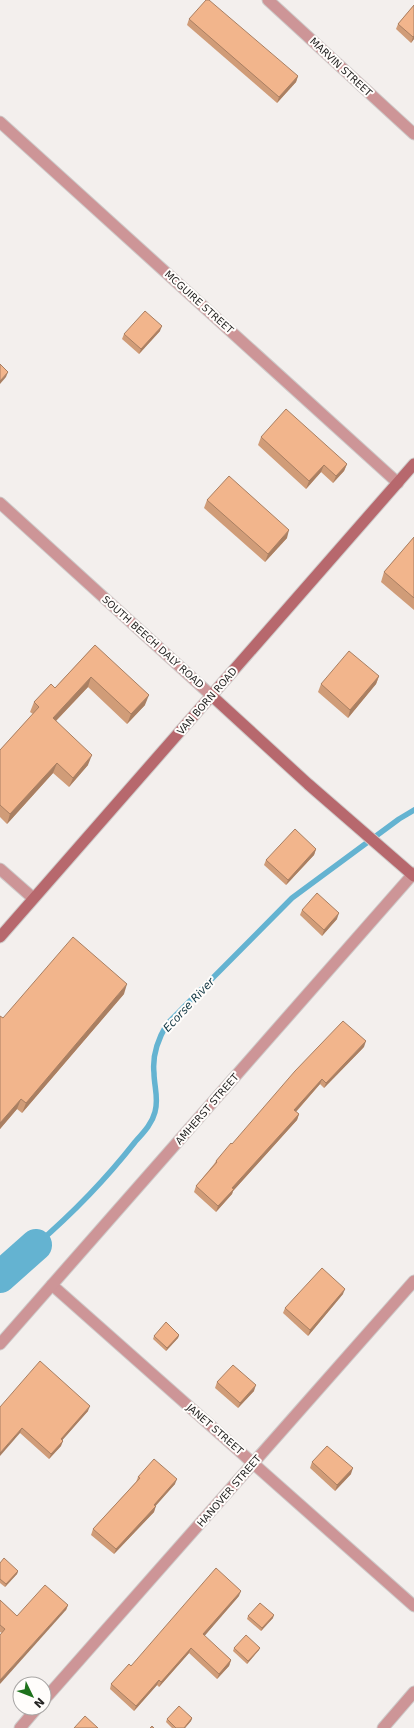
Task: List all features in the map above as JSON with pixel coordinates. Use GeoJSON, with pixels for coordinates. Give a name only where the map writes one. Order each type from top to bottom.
{"type":"FeatureCollection","features":[{"type":"Feature","properties":{"kind":"main road","name":"VAN BORN ROAD"},"geometry":{"type":"LineString","coordinates":[[0,937],[414,464]]}},
{"type":"Feature","properties":{"kind":"main road","name":"SOUTH BEECH DALY ROAD"},"geometry":{"type":"LineString","coordinates":[[212,696],[386,852],[414,874]]}},
{"type":"Feature","properties":{"kind":"street","name":"MARVIN STREET"},"geometry":{"type":"LineString","coordinates":[[268,0],[414,134]]}},
{"type":"Feature","properties":{"kind":"street","name":"MCGUIRE STREET"},"geometry":{"type":"LineString","coordinates":[[0,122],[398,483]]}},
{"type":"Feature","properties":{"kind":"street","name":"SOUTH BEECH DALY ROAD"},"geometry":{"type":"LineString","coordinates":[[0,503],[212,696]]}},
{"type":"Feature","properties":{"kind":"street"},"geometry":{"type":"LineString","coordinates":[[0,869],[34,898]]}},
{"type":"Feature","properties":{"kind":"street","name":"AMHERST STREET"},"geometry":{"type":"LineString","coordinates":[[0,1344],[414,874]]}},
{"type":"Feature","properties":{"kind":"street","name":"HANOVER STREET"},"geometry":{"type":"LineString","coordinates":[[52,1691],[414,1281]]}},
{"type":"Feature","properties":{"kind":"street","name":"JANET STREET"},"geometry":{"type":"LineString","coordinates":[[52,1285],[414,1606]]}},
{"type":"Feature","properties":{"kind":"street"},"geometry":{"type":"LineString","coordinates":[[383,1728],[414,1692]]}},
{"type":"Feature","properties":{"kind":"street"},"geometry":{"type":"LineString","coordinates":[[20,1728],[30,1716]]}},
{"type":"Feature","properties":{"kind":"building"},"geometry":{"type":"Polygon","coordinates":[[[206,0],[209,0],[298,76],[279,97],[189,19],[206,0]]]}},
{"type":"Feature","properties":{"kind":"building"},"geometry":{"type":"Polygon","coordinates":[[[414,5],[414,36],[413,37],[398,24],[414,5]]]}},
{"type":"Feature","properties":{"kind":"building"},"geometry":{"type":"Polygon","coordinates":[[[145,311],[162,326],[141,349],[124,334],[145,311]]]}},
{"type":"Feature","properties":{"kind":"building"},"geometry":{"type":"Polygon","coordinates":[[[0,364],[8,372],[0,381],[0,364]]]}},
{"type":"Feature","properties":{"kind":"building"},"geometry":{"type":"Polygon","coordinates":[[[286,409],[347,464],[336,476],[324,465],[309,481],[261,437],[286,409]]]}},
{"type":"Feature","properties":{"kind":"building"},"geometry":{"type":"Polygon","coordinates":[[[229,476],[289,530],[268,554],[207,500],[229,476]]]}},
{"type":"Feature","properties":{"kind":"building"},"geometry":{"type":"Polygon","coordinates":[[[414,537],[414,598],[384,572],[414,537]]]}},
{"type":"Feature","properties":{"kind":"building"},"geometry":{"type":"Polygon","coordinates":[[[95,645],[149,695],[131,714],[91,677],[53,718],[92,755],[73,778],[57,763],[10,814],[0,805],[0,750],[39,707],[34,702],[51,684],[55,688],[95,645]]]}},
{"type":"Feature","properties":{"kind":"building"},"geometry":{"type":"Polygon","coordinates":[[[349,651],[379,676],[350,710],[321,684],[349,651]]]}},
{"type":"Feature","properties":{"kind":"building"},"geometry":{"type":"Polygon","coordinates":[[[295,829],[316,849],[288,880],[266,860],[295,829]]]}},
{"type":"Feature","properties":{"kind":"building"},"geometry":{"type":"Polygon","coordinates":[[[317,893],[339,913],[324,930],[302,910],[317,893]]]}},
{"type":"Feature","properties":{"kind":"building"},"geometry":{"type":"Polygon","coordinates":[[[73,937],[127,984],[26,1103],[21,1099],[0,1123],[0,1016],[3,1018],[73,937]]]}},
{"type":"Feature","properties":{"kind":"building"},"geometry":{"type":"Polygon","coordinates":[[[343,1021],[366,1041],[326,1083],[322,1079],[294,1110],[299,1114],[232,1188],[234,1189],[218,1206],[196,1186],[231,1143],[232,1144],[295,1071],[343,1021]]]}},
{"type":"Feature","properties":{"kind":"building"},"geometry":{"type":"Polygon","coordinates":[[[322,1268],[345,1289],[310,1330],[285,1308],[322,1268]]]}},
{"type":"Feature","properties":{"kind":"building"},"geometry":{"type":"Polygon","coordinates":[[[166,1322],[179,1335],[167,1348],[154,1336],[166,1322]]]}},
{"type":"Feature","properties":{"kind":"building"},"geometry":{"type":"Polygon","coordinates":[[[40,1361],[90,1406],[61,1439],[63,1441],[51,1454],[22,1428],[0,1453],[0,1407],[40,1361]]]}},
{"type":"Feature","properties":{"kind":"building"},"geometry":{"type":"Polygon","coordinates":[[[233,1365],[256,1385],[240,1403],[217,1382],[233,1365]]]}},
{"type":"Feature","properties":{"kind":"building"},"geometry":{"type":"Polygon","coordinates":[[[327,1446],[353,1468],[337,1485],[312,1462],[327,1446]]]}},
{"type":"Feature","properties":{"kind":"building"},"geometry":{"type":"Polygon","coordinates":[[[154,1459],[177,1479],[154,1505],[156,1506],[116,1549],[93,1529],[140,1478],[138,1477],[154,1459]]]}},
{"type":"Feature","properties":{"kind":"building"},"geometry":{"type":"Polygon","coordinates":[[[4,1558],[18,1571],[6,1584],[0,1579],[0,1563],[4,1558]]]}},
{"type":"Feature","properties":{"kind":"building"},"geometry":{"type":"Polygon","coordinates":[[[216,1568],[241,1591],[203,1634],[231,1660],[219,1674],[191,1648],[161,1682],[159,1680],[136,1706],[111,1684],[129,1664],[131,1666],[216,1568]]]}},
{"type":"Feature","properties":{"kind":"building"},"geometry":{"type":"Polygon","coordinates":[[[45,1585],[68,1605],[0,1680],[0,1635],[5,1629],[0,1625],[0,1600],[17,1616],[45,1585]]]}},
{"type":"Feature","properties":{"kind":"building"},"geometry":{"type":"Polygon","coordinates":[[[260,1603],[274,1615],[262,1628],[248,1616],[260,1603]]]}},
{"type":"Feature","properties":{"kind":"building"},"geometry":{"type":"Polygon","coordinates":[[[246,1635],[260,1648],[248,1661],[234,1648],[246,1635]]]}},
{"type":"Feature","properties":{"kind":"building"},"geometry":{"type":"Polygon","coordinates":[[[179,1706],[192,1718],[184,1728],[176,1728],[167,1719],[179,1706]]]}},
{"type":"Feature","properties":{"kind":"building"},"geometry":{"type":"Polygon","coordinates":[[[85,1716],[98,1728],[74,1728],[85,1716]]]}},
{"type":"Feature","properties":{"kind":"waterway","name":"Ecorse River"},"geometry":{"type":"LineString","coordinates":[[36,1245],[88,1196],[144,1132],[154,1116],[157,1102],[154,1078],[154,1060],[158,1041],[167,1024],[292,898],[399,819],[414,810]]}},
{"type":"Feature","properties":{"kind":"waterway","name":"Ecorse River"},"geometry":{"type":"LineString","coordinates":[[0,1277],[36,1245]]}}]}
